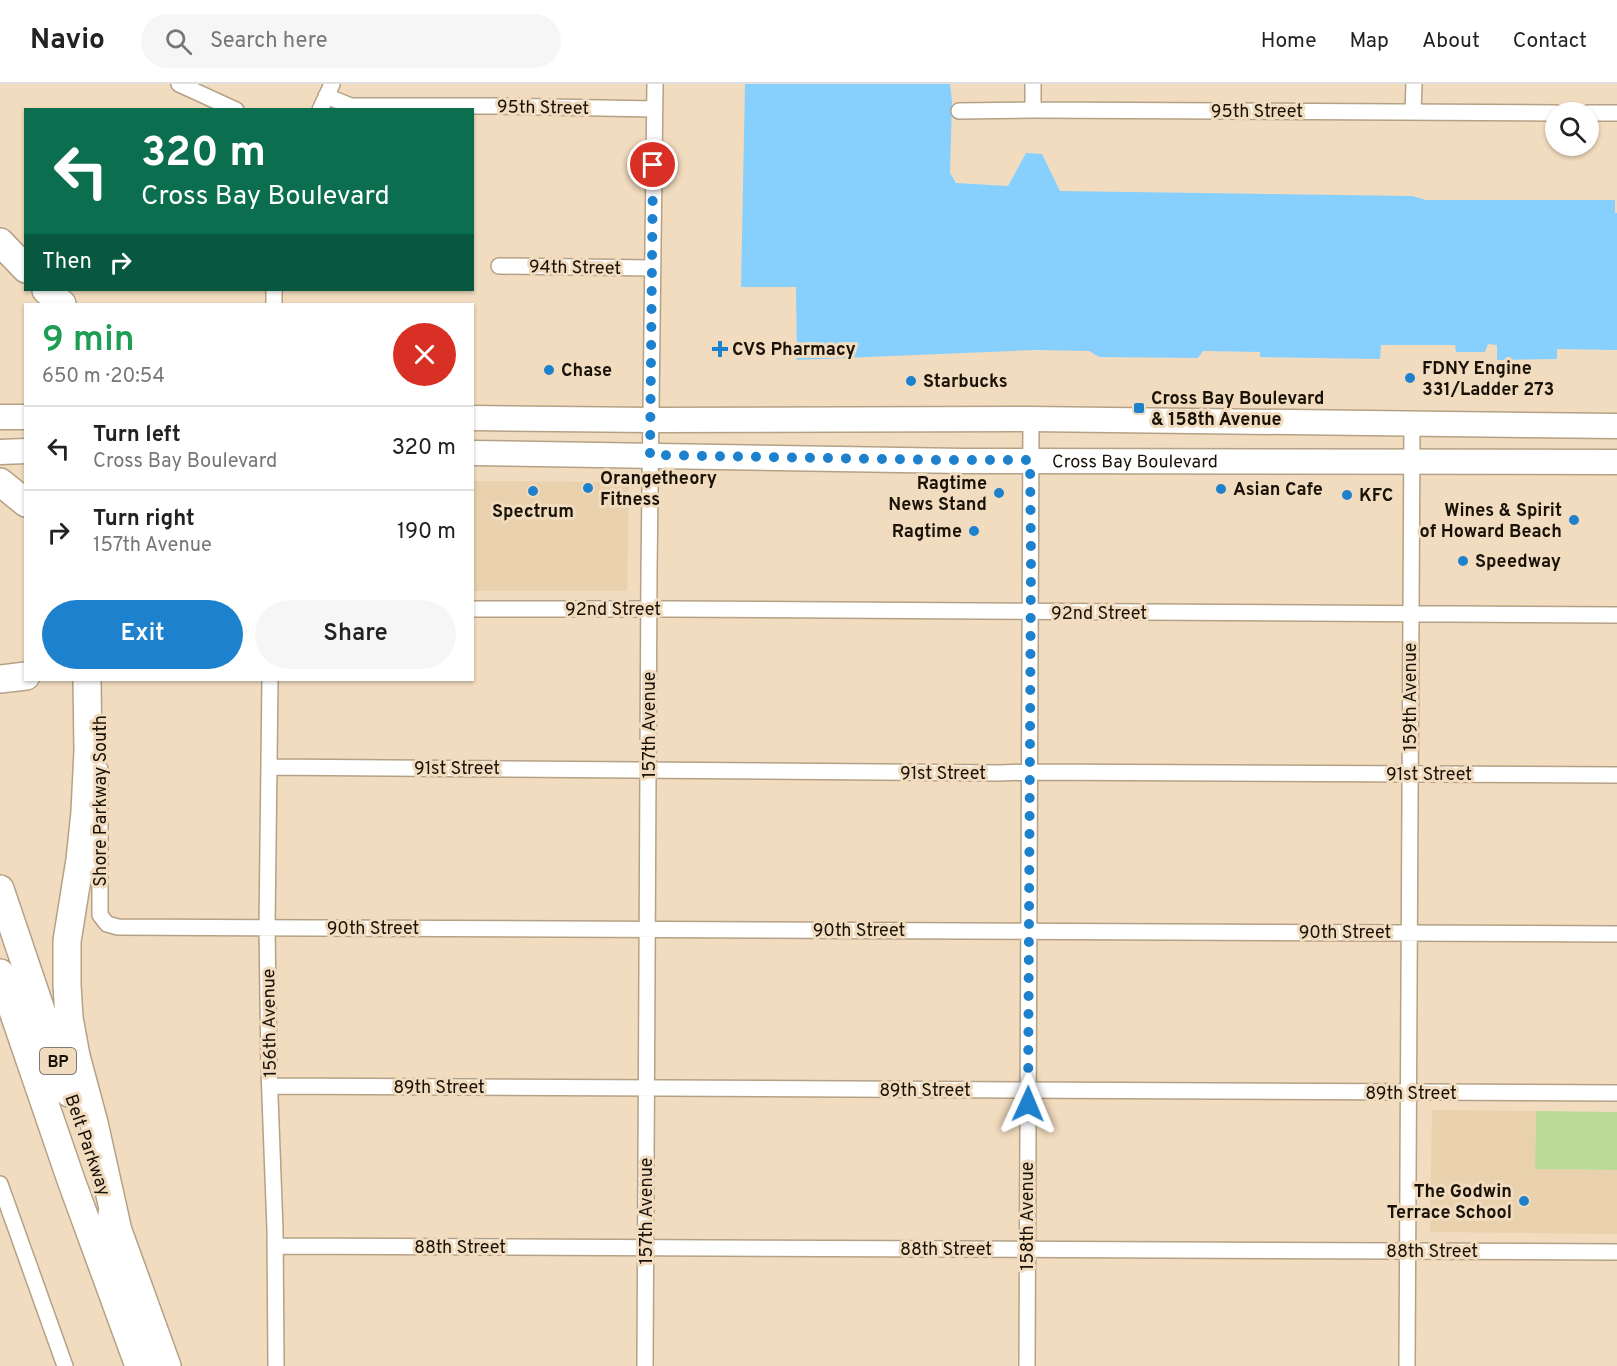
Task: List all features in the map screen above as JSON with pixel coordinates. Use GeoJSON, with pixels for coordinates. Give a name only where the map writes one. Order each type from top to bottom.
{"type":"FeatureCollection","features":[{"type":"Feature","properties":{"kind":"highway"},"geometry":{"type":"LineString","coordinates":[[0,242],[24,267]]}},
{"type":"Feature","properties":{"kind":"highway"},"geometry":{"type":"LineString","coordinates":[[45,291],[61,303]]}},
{"type":"Feature","properties":{"kind":"highway"},"geometry":{"type":"LineString","coordinates":[[0,482],[24,501]]}},
{"type":"Feature","properties":{"kind":"highway"},"geometry":{"type":"LineString","coordinates":[[0,680],[24,676]]}},
{"type":"Feature","properties":{"kind":"highway"},"geometry":{"type":"LineString","coordinates":[[87,681],[88,751],[85,812],[68,934],[67,985],[69,1018],[76,1056],[94,1123],[118,1231]]}},
{"type":"Feature","properties":{"kind":"highway","name":"Belt Parkway"},"geometry":{"type":"LineString","coordinates":[[0,889],[166,1366]]}},
{"type":"Feature","properties":{"kind":"highway","name":"Belt Parkway"},"geometry":{"type":"LineString","coordinates":[[0,973],[139,1366]]}},
{"type":"Feature","properties":{"kind":"highway"},"geometry":{"type":"LineString","coordinates":[[0,1020],[26,1089],[71,1179]]}},
{"type":"Feature","properties":{"kind":"main road"},"geometry":{"type":"LineString","coordinates":[[0,417],[24,417]]}},
{"type":"Feature","properties":{"kind":"main road"},"geometry":{"type":"LineString","coordinates":[[474,418],[1031,419],[1617,426]]}},
{"type":"Feature","properties":{"kind":"main road"},"geometry":{"type":"LineString","coordinates":[[474,440],[622,440],[651,420]]}},
{"type":"Feature","properties":{"kind":"main road"},"geometry":{"type":"LineString","coordinates":[[0,452],[24,451]]}},
{"type":"Feature","properties":{"kind":"main road","name":"Cross Bay Boulevard"},"geometry":{"type":"LineString","coordinates":[[474,453],[950,461],[1617,462]]}},
{"type":"Feature","properties":{"kind":"street"},"geometry":{"type":"LineString","coordinates":[[179,84],[232,108]]}},
{"type":"Feature","properties":{"kind":"street","name":"157th Avenue"},"geometry":{"type":"LineString","coordinates":[[645,1366],[651,268],[655,84]]}},
{"type":"Feature","properties":{"kind":"street"},"geometry":{"type":"LineString","coordinates":[[1033,84],[1033,110]]}},
{"type":"Feature","properties":{"kind":"street"},"geometry":{"type":"LineString","coordinates":[[1413,112],[1414,84]]}},
{"type":"Feature","properties":{"kind":"street","name":"95th Street"},"geometry":{"type":"LineString","coordinates":[[326,96],[351,106],[654,109]]}},
{"type":"Feature","properties":{"kind":"street","name":"95th Street"},"geometry":{"type":"LineString","coordinates":[[959,111],[1545,113]]}},
{"type":"Feature","properties":{"kind":"street"},"geometry":{"type":"LineString","coordinates":[[1599,113],[1617,113]]}},
{"type":"Feature","properties":{"kind":"street","name":"94th Street"},"geometry":{"type":"LineString","coordinates":[[499,266],[651,268]]}},
{"type":"Feature","properties":{"kind":"street","name":"158th Avenue"},"geometry":{"type":"LineString","coordinates":[[1027,1366],[1031,419]]}},
{"type":"Feature","properties":{"kind":"street","name":"159th Avenue"},"geometry":{"type":"LineString","coordinates":[[1407,1366],[1412,423]]}},
{"type":"Feature","properties":{"kind":"street","name":"92nd Street"},"geometry":{"type":"LineString","coordinates":[[474,609],[1617,615]]}},
{"type":"Feature","properties":{"kind":"street","name":"Shore Parkway South"},"geometry":{"type":"LineString","coordinates":[[100,681],[100,911],[103,921]]}},
{"type":"Feature","properties":{"kind":"street","name":"156th Avenue"},"geometry":{"type":"LineString","coordinates":[[270,681],[267,927],[276,1246],[276,1366]]}},
{"type":"Feature","properties":{"kind":"street","name":"91st Street"},"geometry":{"type":"LineString","coordinates":[[269,767],[1617,775]]}},
{"type":"Feature","properties":{"kind":"street","name":"90th Street"},"geometry":{"type":"LineString","coordinates":[[103,921],[118,927],[1617,934]]}},
{"type":"Feature","properties":{"kind":"street","name":"89th Street"},"geometry":{"type":"LineString","coordinates":[[270,1086],[1617,1093]]}},
{"type":"Feature","properties":{"kind":"street"},"geometry":{"type":"LineString","coordinates":[[0,1184],[65,1366]]}},
{"type":"Feature","properties":{"kind":"street","name":"88th Street"},"geometry":{"type":"LineString","coordinates":[[276,1246],[1617,1252]]}},
{"type":"Feature","properties":{"kind":"shaded area"},"geometry":{"type":"Polygon","coordinates":[[[474,481],[629,482],[627,591],[474,591],[474,481]]]}},
{"type":"Feature","properties":{"kind":"shaded area","name":"The Godwin Terrace School"},"geometry":{"type":"Polygon","coordinates":[[[1432,1110],[1536,1111],[1535,1169],[1617,1170],[1617,1234],[1430,1232],[1432,1110]]]}},
{"type":"Feature","properties":{"kind":"green space"},"geometry":{"type":"Polygon","coordinates":[[[1536,1111],[1617,1112],[1617,1170],[1535,1169],[1536,1111]]]}},
{"type":"Feature","properties":{"kind":"water"},"geometry":{"type":"Polygon","coordinates":[[[745,84],[950,84],[952,101],[950,173],[956,183],[1008,186],[1026,153],[1042,154],[1060,191],[1412,196],[1426,200],[1615,200],[1615,213],[1617,213],[1617,350],[1557,349],[1557,359],[1497,360],[1497,345],[1488,344],[1485,352],[1456,352],[1455,345],[1381,345],[1380,359],[1260,357],[1260,352],[1203,351],[1198,358],[1099,357],[1089,351],[1035,350],[797,360],[796,287],[741,287],[745,84]]]}},
{"type":"Feature","properties":{"kind":"place","name":"CVS Pharmacy"},"geometry":{"type":"Point","coordinates":[720,349]}},
{"type":"Feature","properties":{"kind":"place","name":"Chase"},"geometry":{"type":"Point","coordinates":[549,370]}},
{"type":"Feature","properties":{"kind":"place","name":"FDNY Engine 331/Ladder 273"},"geometry":{"type":"Point","coordinates":[1410,378]}},
{"type":"Feature","properties":{"kind":"place","name":"Starbucks"},"geometry":{"type":"Point","coordinates":[911,381]}},
{"type":"Feature","properties":{"kind":"place","name":"Cross Bay Boulevard & 158th Avenue"},"geometry":{"type":"Point","coordinates":[1139,408]}},
{"type":"Feature","properties":{"kind":"place","name":"Orangetheory Fitness"},"geometry":{"type":"Point","coordinates":[588,488]}},
{"type":"Feature","properties":{"kind":"place","name":"Asian Cafe"},"geometry":{"type":"Point","coordinates":[1221,489]}},
{"type":"Feature","properties":{"kind":"place","name":"Spectrum"},"geometry":{"type":"Point","coordinates":[533,491]}},
{"type":"Feature","properties":{"kind":"place","name":"Ragtime News Stand"},"geometry":{"type":"Point","coordinates":[999,493]}},
{"type":"Feature","properties":{"kind":"place","name":"KFC"},"geometry":{"type":"Point","coordinates":[1347,495]}},
{"type":"Feature","properties":{"kind":"place","name":"Wines & Spirit of Howard Beach"},"geometry":{"type":"Point","coordinates":[1574,520]}},
{"type":"Feature","properties":{"kind":"place","name":"Ragtime"},"geometry":{"type":"Point","coordinates":[974,531]}},
{"type":"Feature","properties":{"kind":"place","name":"Speedway"},"geometry":{"type":"Point","coordinates":[1463,561]}},
{"type":"Feature","properties":{"kind":"place","name":"The Godwin Terrace School"},"geometry":{"type":"Point","coordinates":[1524,1201]}},
{"type":"Feature","properties":{"kind":"route"},"geometry":{"type":"LineString","coordinates":[[653,165],[650,455],[1030,460],[1028,1104]]}}]}
